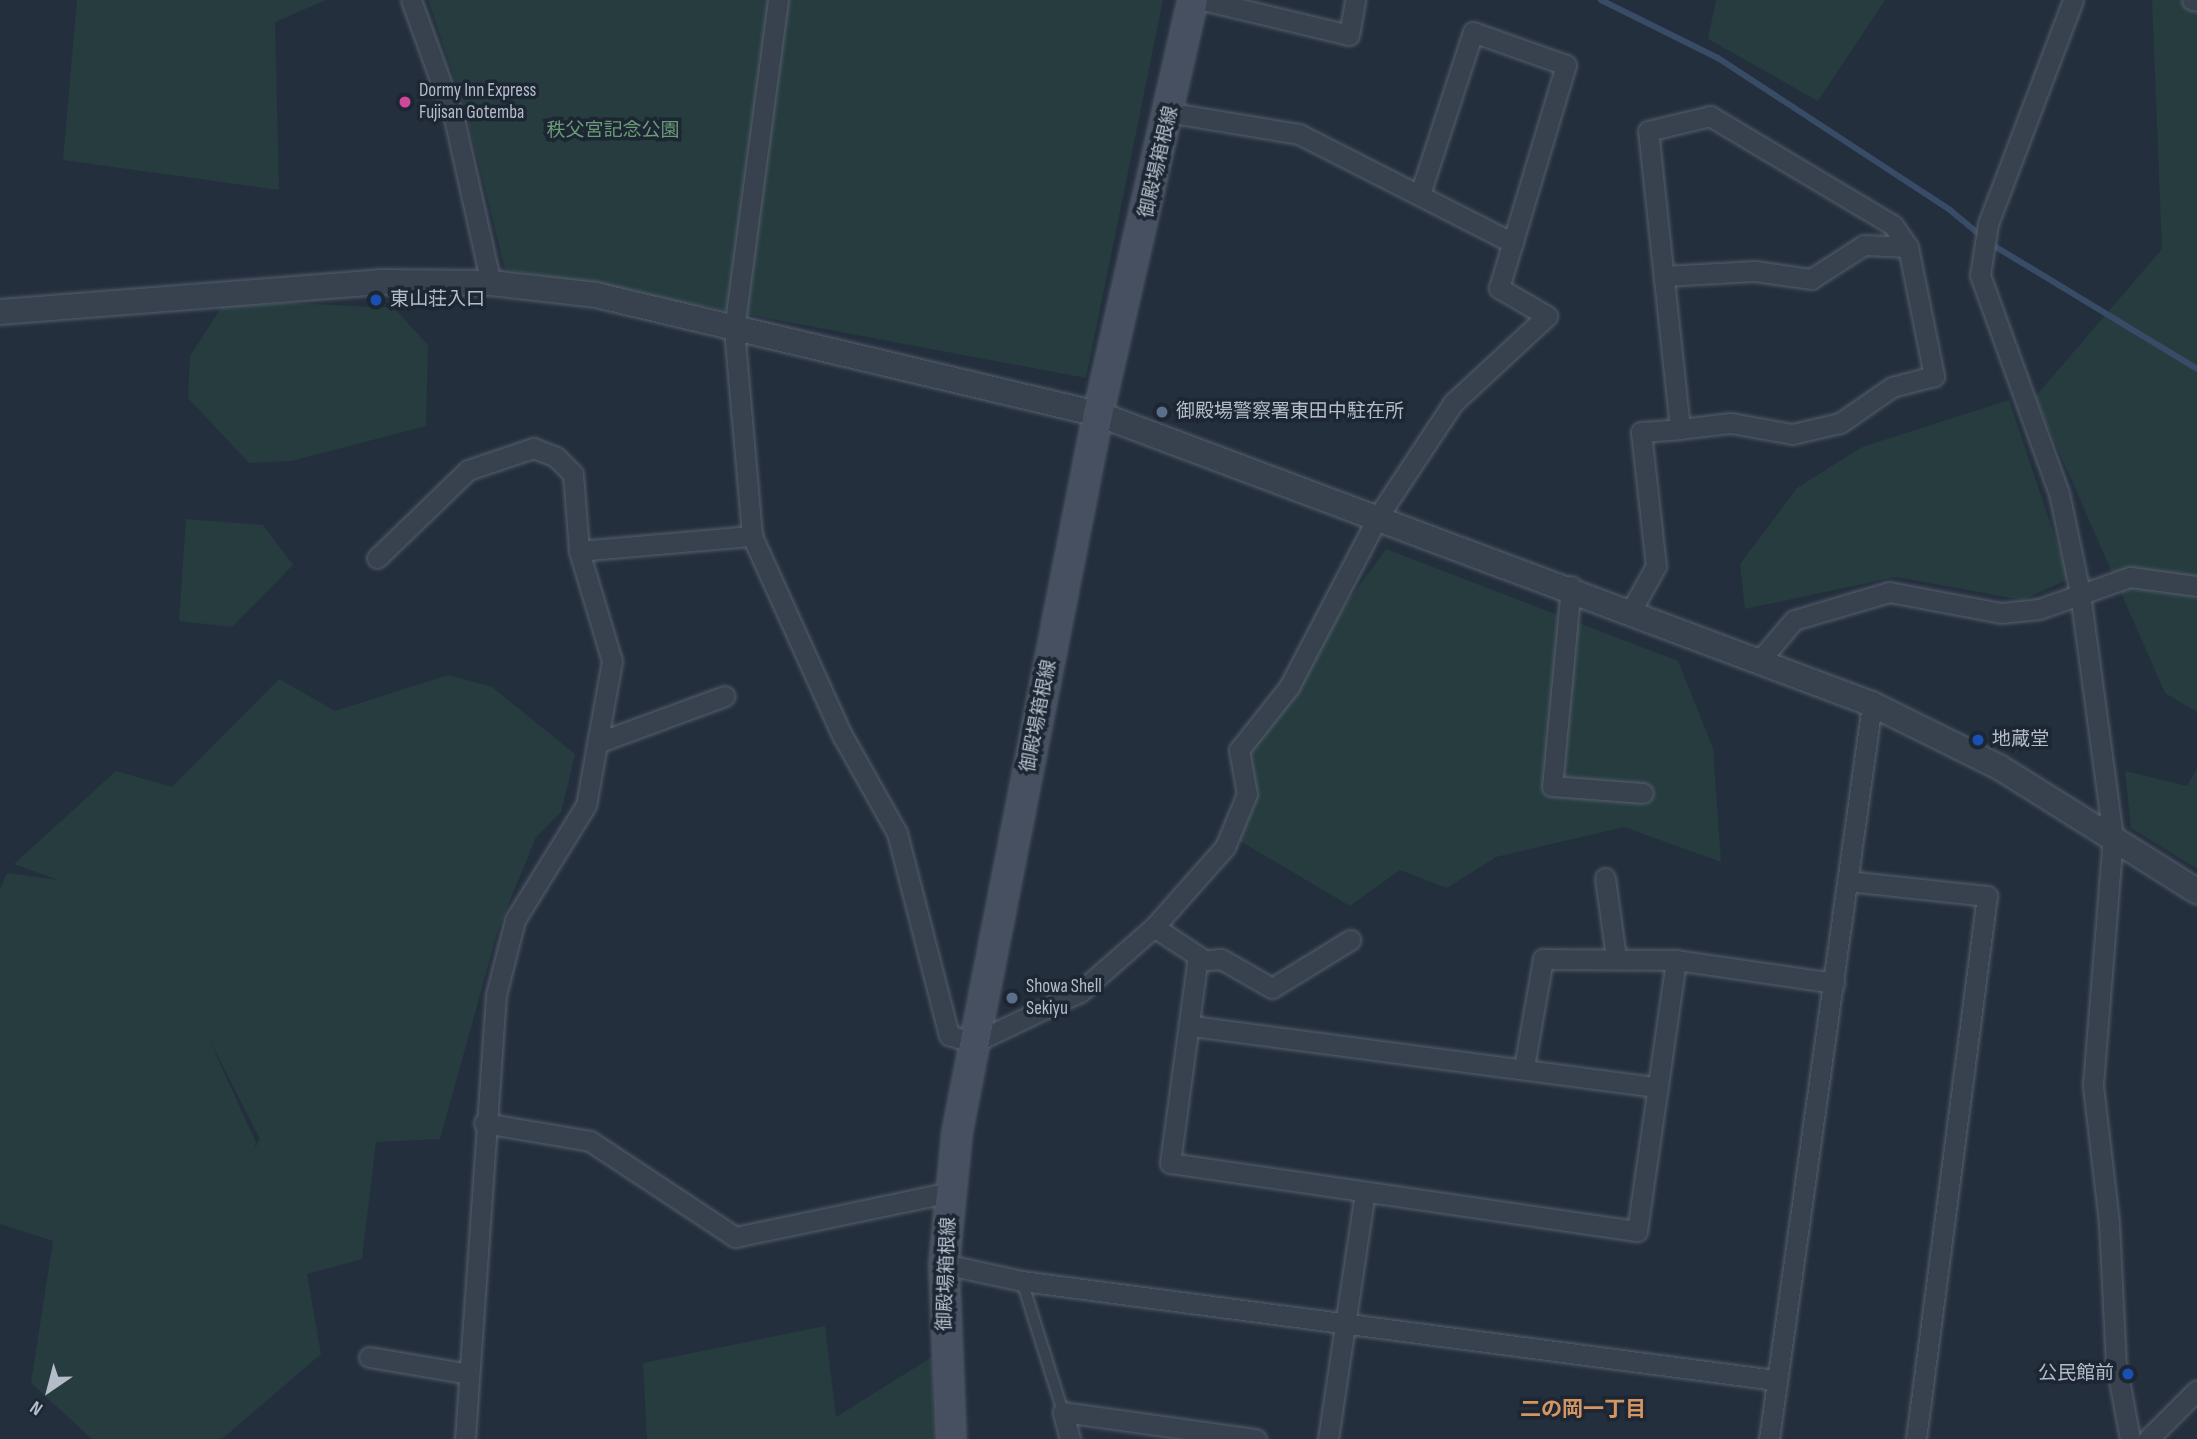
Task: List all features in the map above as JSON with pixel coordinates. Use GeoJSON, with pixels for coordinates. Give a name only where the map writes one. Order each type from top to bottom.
{"type":"FeatureCollection","features":[{"type":"Feature","properties":{"kind":"main road","name":"御殿場箱根線"},"geometry":{"type":"LineString","coordinates":[[951,1439],[944,1264],[951,1192],[973,1043],[1098,414],[1171,113],[1193,0]]}},
{"type":"Feature","properties":{"kind":"street"},"geometry":{"type":"LineString","coordinates":[[411,0],[454,118],[491,283]]}},
{"type":"Feature","properties":{"kind":"street"},"geometry":{"type":"LineString","coordinates":[[778,0],[734,329],[752,536],[842,735],[897,834],[949,1035],[973,1043],[1080,992],[1154,927],[1225,847],[1247,794],[1240,750],[1289,687],[1380,515],[1452,403],[1547,316],[1499,288],[1566,65],[1473,32],[1420,194]]}},
{"type":"Feature","properties":{"kind":"street"},"geometry":{"type":"LineString","coordinates":[[1203,0],[1349,35],[1355,0]]}},
{"type":"Feature","properties":{"kind":"street"},"geometry":{"type":"LineString","coordinates":[[2073,0],[1988,224],[1980,275],[2059,493],[2080,593],[2113,836],[2093,1086],[2109,1223],[2116,1364],[2130,1439]]}},
{"type":"Feature","properties":{"kind":"street"},"geometry":{"type":"LineString","coordinates":[[1171,113],[1300,134],[1513,243]]}},
{"type":"Feature","properties":{"kind":"street"},"geometry":{"type":"LineString","coordinates":[[1632,609],[1656,566],[1641,432],[1680,429],[1730,423],[1792,434],[1840,423],[1892,387],[1934,376],[1908,247],[1893,225],[1710,116],[1648,131],[1680,429]]}},
{"type":"Feature","properties":{"kind":"street"},"geometry":{"type":"LineString","coordinates":[[1664,276],[1755,271],[1811,279],[1864,245],[1908,247]]}},
{"type":"Feature","properties":{"kind":"street"},"geometry":{"type":"LineString","coordinates":[[0,312],[380,282],[491,283],[596,295],[1098,414],[1571,586],[1872,704],[1999,767],[2197,891]]}},
{"type":"Feature","properties":{"kind":"street"},"geometry":{"type":"LineString","coordinates":[[377,558],[468,470],[533,448],[573,474],[579,551],[611,661],[586,805],[515,920],[496,995],[484,1123],[465,1439]]}},
{"type":"Feature","properties":{"kind":"street"},"geometry":{"type":"LineString","coordinates":[[579,551],[752,536]]}},
{"type":"Feature","properties":{"kind":"street"},"geometry":{"type":"LineString","coordinates":[[1761,659],[1794,620],[1889,592],[2001,612],[2039,609],[2130,577],[2197,586]]}},
{"type":"Feature","properties":{"kind":"street"},"geometry":{"type":"LineString","coordinates":[[1571,586],[1552,786],[1643,793]]}},
{"type":"Feature","properties":{"kind":"street"},"geometry":{"type":"LineString","coordinates":[[597,743],[725,696]]}},
{"type":"Feature","properties":{"kind":"street"},"geometry":{"type":"LineString","coordinates":[[1769,1439],[1775,1380],[1872,704]]}},
{"type":"Feature","properties":{"kind":"street"},"geometry":{"type":"LineString","coordinates":[[1605,878],[1616,957]]}},
{"type":"Feature","properties":{"kind":"street"},"geometry":{"type":"LineString","coordinates":[[1847,881],[1987,896],[1916,1439]]}},
{"type":"Feature","properties":{"kind":"street"},"geometry":{"type":"LineString","coordinates":[[1154,927],[1198,961],[1222,959],[1272,988],[1350,940]]}},
{"type":"Feature","properties":{"kind":"street"},"geometry":{"type":"LineString","coordinates":[[1524,1067],[1543,959],[1616,957],[1676,960],[1834,983]]}},
{"type":"Feature","properties":{"kind":"street"},"geometry":{"type":"LineString","coordinates":[[1198,961],[1192,1026],[1170,1163],[1637,1231],[1676,960]]}},
{"type":"Feature","properties":{"kind":"street"},"geometry":{"type":"LineString","coordinates":[[1192,1026],[1524,1067],[1658,1087]]}},
{"type":"Feature","properties":{"kind":"street"},"geometry":{"type":"LineString","coordinates":[[484,1123],[590,1141],[734,1237],[951,1192]]}},
{"type":"Feature","properties":{"kind":"street"},"geometry":{"type":"LineString","coordinates":[[1328,1439],[1365,1192]]}},
{"type":"Feature","properties":{"kind":"street"},"geometry":{"type":"LineString","coordinates":[[944,1264],[1022,1281],[1775,1380]]}},
{"type":"Feature","properties":{"kind":"street"},"geometry":{"type":"LineString","coordinates":[[369,1356],[469,1374]]}},
{"type":"Feature","properties":{"kind":"street"},"geometry":{"type":"LineString","coordinates":[[2148,1439],[2197,1391]]}},
{"type":"Feature","properties":{"kind":"street"},"geometry":{"type":"LineString","coordinates":[[1070,1439],[1063,1412],[1256,1439]]}},
{"type":"Feature","properties":{"kind":"lane"},"geometry":{"type":"LineString","coordinates":[[1022,1281],[1063,1412]]}},
{"type":"Feature","properties":{"kind":"green space"},"geometry":{"type":"Polygon","coordinates":[[[77,0],[326,0],[275,22],[279,190],[63,160],[77,0]]]}},
{"type":"Feature","properties":{"kind":"green space","name":"秩父宮記念公園"},"geometry":{"type":"Polygon","coordinates":[[[428,0],[1163,0],[1086,378],[505,269],[465,109],[428,0]]]}},
{"type":"Feature","properties":{"kind":"green space"},"geometry":{"type":"Polygon","coordinates":[[[1716,0],[1885,0],[1818,101],[1708,39],[1716,0]]]}},
{"type":"Feature","properties":{"kind":"green space"},"geometry":{"type":"Polygon","coordinates":[[[2152,0],[2197,0],[2197,712],[2165,693],[2035,397],[2162,249],[2152,0]]]}},
{"type":"Feature","properties":{"kind":"green space"},"geometry":{"type":"Polygon","coordinates":[[[290,303],[394,308],[428,345],[426,426],[291,461],[249,463],[188,398],[190,356],[223,305],[290,303]]]}},
{"type":"Feature","properties":{"kind":"green space"},"geometry":{"type":"Polygon","coordinates":[[[2009,400],[2069,579],[2022,600],[1896,577],[1745,609],[1740,564],[1797,488],[1862,447],[2009,400]]]}},
{"type":"Feature","properties":{"kind":"green space"},"geometry":{"type":"Polygon","coordinates":[[[186,519],[263,525],[293,565],[232,627],[179,621],[186,519]]]}},
{"type":"Feature","properties":{"kind":"green space"},"geometry":{"type":"Polygon","coordinates":[[[1386,549],[1678,661],[1713,748],[1721,862],[1624,827],[1496,857],[1447,888],[1400,870],[1350,906],[1238,840],[1239,750],[1386,549]]]}},
{"type":"Feature","properties":{"kind":"green space"},"geometry":{"type":"Polygon","coordinates":[[[448,675],[492,687],[575,754],[561,812],[536,837],[498,930],[440,1139],[376,1142],[362,1259],[307,1274],[321,1354],[222,1439],[92,1439],[31,1383],[53,1241],[0,1224],[0,889],[7,873],[58,880],[14,864],[116,771],[172,787],[279,679],[335,711],[448,675]],[[209,1039],[256,1143],[254,1150],[260,1139],[209,1039]]]}},
{"type":"Feature","properties":{"kind":"green space"},"geometry":{"type":"Polygon","coordinates":[[[2197,769],[2197,869],[2131,828],[2125,771],[2187,786],[2197,769]]]}},
{"type":"Feature","properties":{"kind":"green space"},"geometry":{"type":"Polygon","coordinates":[[[825,1326],[836,1417],[932,1357],[934,1439],[647,1439],[643,1363],[825,1326]]]}},
{"type":"Feature","properties":{"kind":"waterway"},"geometry":{"type":"LineString","coordinates":[[1601,0],[1718,58],[1950,210],[1991,244],[2197,369]]}},
{"type":"Feature","properties":{"kind":"place","name":"Dormy Inn Express Fujisan Gotemba"},"geometry":{"type":"Point","coordinates":[405,102]}},
{"type":"Feature","properties":{"kind":"place","name":"東山荘入口"},"geometry":{"type":"Point","coordinates":[376,300]}},
{"type":"Feature","properties":{"kind":"place","name":"御殿場警察署東田中駐在所"},"geometry":{"type":"Point","coordinates":[1162,412]}},
{"type":"Feature","properties":{"kind":"place","name":"地蔵堂"},"geometry":{"type":"Point","coordinates":[1978,740]}},
{"type":"Feature","properties":{"kind":"place","name":"Showa Shell Sekiyu"},"geometry":{"type":"Point","coordinates":[1012,998]}},
{"type":"Feature","properties":{"kind":"place","name":"公民館前"},"geometry":{"type":"Point","coordinates":[2128,1374]}},
{"type":"Feature","properties":{"kind":"district","name":"二の岡一丁目"},"geometry":{"type":"Point","coordinates":[1583,1410]}}]}
